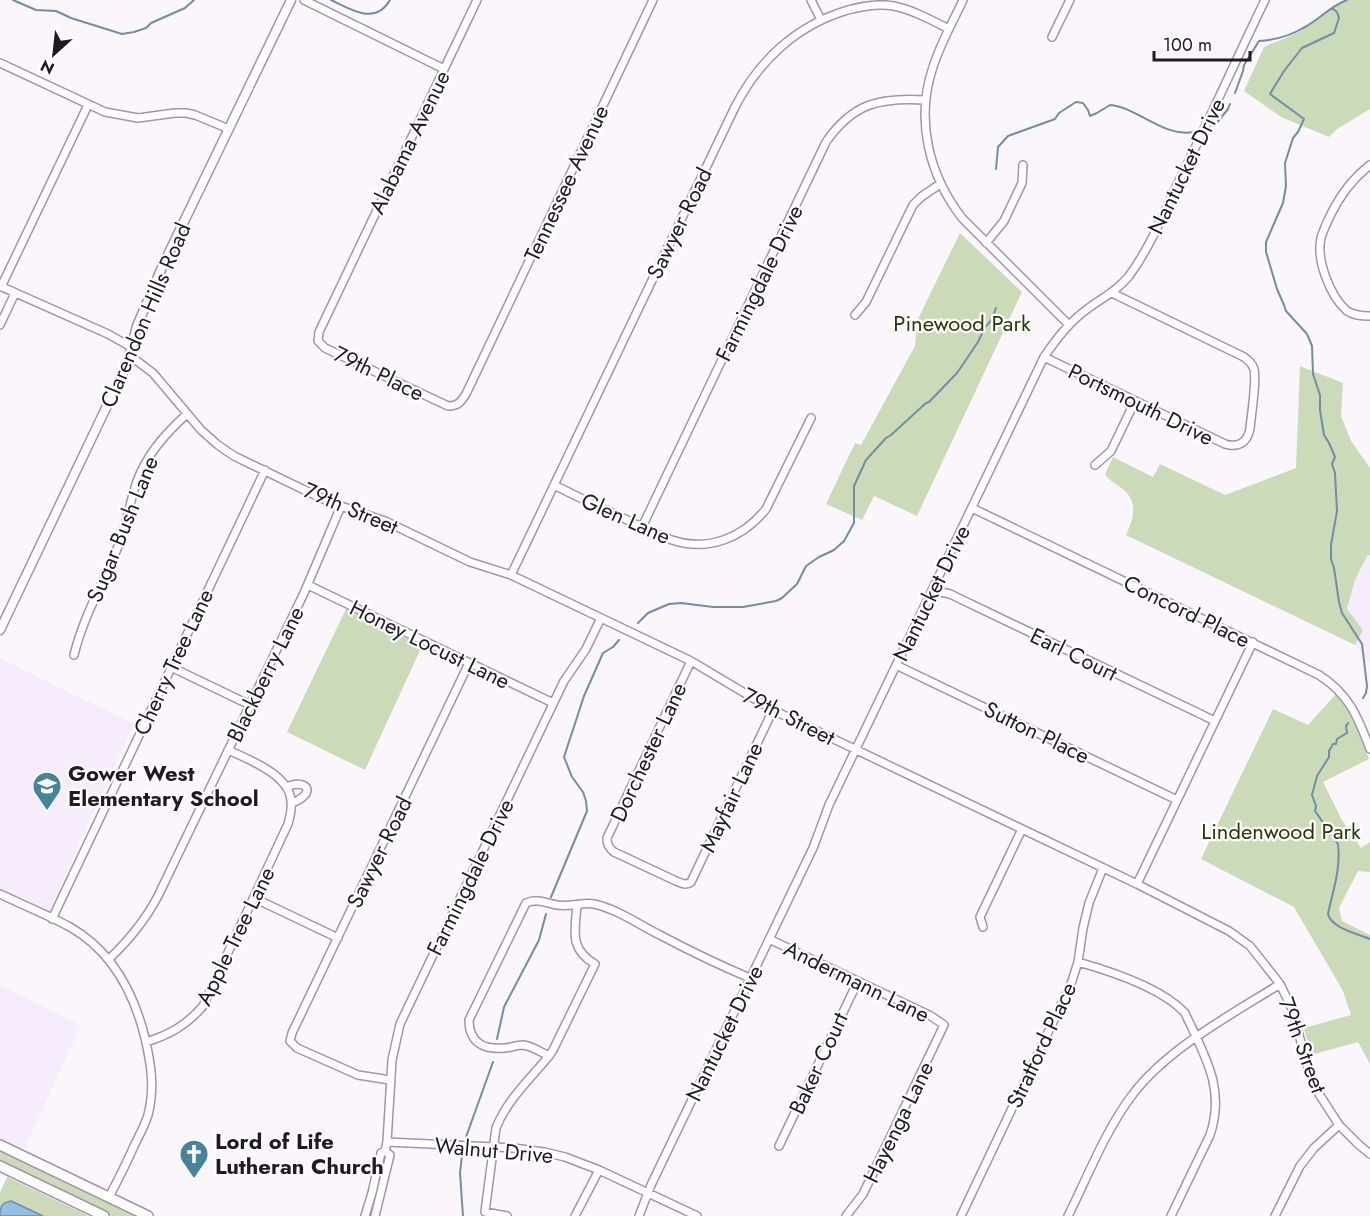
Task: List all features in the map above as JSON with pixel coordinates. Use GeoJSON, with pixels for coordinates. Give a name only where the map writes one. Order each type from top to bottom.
{"type":"FeatureCollection","features":[{"type":"Feature","properties":{"kind":"main road"},"geometry":{"type":"LineString","coordinates":[[0,1145],[148,1216]]}},
{"type":"Feature","properties":{"kind":"main road"},"geometry":{"type":"LineString","coordinates":[[0,1166],[104,1216]]}},
{"type":"Feature","properties":{"kind":"street","name":"Clarendon Hills Road"},"geometry":{"type":"LineString","coordinates":[[0,630],[125,368],[137,326],[163,265],[291,0]]}},
{"type":"Feature","properties":{"kind":"street"},"geometry":{"type":"LineString","coordinates":[[304,0],[444,69]]}},
{"type":"Feature","properties":{"kind":"street","name":"Alabama Avenue"},"geometry":{"type":"LineString","coordinates":[[340,285],[477,0]]}},
{"type":"Feature","properties":{"kind":"street","name":"Tennessee Avenue"},"geometry":{"type":"LineString","coordinates":[[479,367],[653,0]]}},
{"type":"Feature","properties":{"kind":"street"},"geometry":{"type":"LineString","coordinates":[[811,0],[821,20]]}},
{"type":"Feature","properties":{"kind":"street"},"geometry":{"type":"LineString","coordinates":[[963,0],[933,67],[926,100],[925,126],[928,147],[940,184],[962,218],[1068,324]]}},
{"type":"Feature","properties":{"kind":"street"},"geometry":{"type":"LineString","coordinates":[[1052,38],[1070,0]]}},
{"type":"Feature","properties":{"kind":"street","name":"Nantucket Drive"},"geometry":{"type":"LineString","coordinates":[[639,1216],[813,848],[829,805],[1044,357],[1068,324],[1112,293],[1129,275],[1144,252],[1264,0]]}},
{"type":"Feature","properties":{"kind":"street","name":"Sawyer Road"},"geometry":{"type":"LineString","coordinates":[[511,575],[740,97],[760,67],[795,36],[821,20],[862,6],[893,6],[911,11],[949,29]]}},
{"type":"Feature","properties":{"kind":"street"},"geometry":{"type":"LineString","coordinates":[[0,63],[105,112],[138,118],[186,113],[229,129]]}},
{"type":"Feature","properties":{"kind":"street","name":"Farmingdale Drive"},"geometry":{"type":"LineString","coordinates":[[642,527],[826,142],[848,117],[874,103],[898,99],[926,100]]}},
{"type":"Feature","properties":{"kind":"street"},"geometry":{"type":"LineString","coordinates":[[1,286],[88,105]]}},
{"type":"Feature","properties":{"kind":"street"},"geometry":{"type":"LineString","coordinates":[[986,243],[1004,221],[1022,183],[1023,165]]}},
{"type":"Feature","properties":{"kind":"street"},"geometry":{"type":"LineString","coordinates":[[1369,167],[1343,191],[1323,231],[1320,247],[1329,287],[1335,297],[1353,314],[1370,316]]}},
{"type":"Feature","properties":{"kind":"street"},"geometry":{"type":"LineString","coordinates":[[855,315],[867,302],[913,205],[940,184]]}},
{"type":"Feature","properties":{"kind":"street","name":"79th Place"},"geometry":{"type":"LineString","coordinates":[[340,285],[319,332],[318,341],[325,348],[448,406],[456,406],[460,402],[479,367]]}},
{"type":"Feature","properties":{"kind":"street","name":"79th Street"},"geometry":{"type":"LineString","coordinates":[[1,286],[108,334],[153,373],[201,430],[218,446],[234,456],[341,506],[385,521],[470,562],[511,575],[691,661],[773,710],[1137,884],[1234,934],[1250,946],[1280,984],[1292,1009],[1308,1068],[1319,1094],[1339,1125],[1370,1154]]}},
{"type":"Feature","properties":{"kind":"street"},"geometry":{"type":"LineString","coordinates":[[0,325],[15,293]]}},
{"type":"Feature","properties":{"kind":"street","name":"Portsmouth Drive"},"geometry":{"type":"LineString","coordinates":[[1044,357],[1225,444],[1239,446],[1246,439],[1250,429],[1254,378],[1251,363],[1244,357],[1112,293]]}},
{"type":"Feature","properties":{"kind":"street"},"geometry":{"type":"LineString","coordinates":[[1095,465],[1111,451],[1135,401]]}},
{"type":"Feature","properties":{"kind":"street","name":"Sugar Bush Lane"},"geometry":{"type":"LineString","coordinates":[[74,655],[79,634],[118,548],[136,485],[145,464],[165,435],[187,414]]}},
{"type":"Feature","properties":{"kind":"street","name":"Glen Lane"},"geometry":{"type":"LineString","coordinates":[[554,485],[674,541],[698,545],[721,542],[745,530],[760,517],[811,418]]}},
{"type":"Feature","properties":{"kind":"street","name":"Cherry Tree Lane"},"geometry":{"type":"LineString","coordinates":[[52,918],[265,471]]}},
{"type":"Feature","properties":{"kind":"street","name":"Blackberry Lane"},"geometry":{"type":"LineString","coordinates":[[108,959],[138,929],[153,907],[308,585],[341,506]]}},
{"type":"Feature","properties":{"kind":"street","name":"Concord Place"},"geometry":{"type":"LineString","coordinates":[[972,508],[1319,675],[1338,689],[1349,702],[1358,716],[1370,749]]}},
{"type":"Feature","properties":{"kind":"street","name":"Honey Locust Lane"},"geometry":{"type":"LineString","coordinates":[[308,585],[553,703]]}},
{"type":"Feature","properties":{"kind":"street","name":"Earl Court"},"geometry":{"type":"LineString","coordinates":[[932,590],[950,594],[1215,721]]}},
{"type":"Feature","properties":{"kind":"street","name":"Farmingdale Drive"},"geometry":{"type":"LineString","coordinates":[[364,1216],[381,1153],[385,1151],[387,1142],[393,1049],[403,1017],[553,703],[567,675],[586,649],[601,618]]}},
{"type":"Feature","properties":{"kind":"street"},"geometry":{"type":"LineString","coordinates":[[1137,884],[1252,642]]}},
{"type":"Feature","properties":{"kind":"street","name":"Dorchester Lane"},"geometry":{"type":"LineString","coordinates":[[688,884],[676,881],[614,852],[607,843],[610,831],[691,661]]}},
{"type":"Feature","properties":{"kind":"street","name":"Sawyer Road"},"geometry":{"type":"LineString","coordinates":[[390,1080],[358,1075],[297,1048],[290,1041],[291,1034],[469,663]]}},
{"type":"Feature","properties":{"kind":"street","name":"Sutton Place"},"geometry":{"type":"LineString","coordinates":[[896,665],[1177,800]]}},
{"type":"Feature","properties":{"kind":"street"},"geometry":{"type":"LineString","coordinates":[[171,667],[250,705]]}},
{"type":"Feature","properties":{"kind":"street","name":"Mayfair Lane"},"geometry":{"type":"LineString","coordinates":[[688,884],[693,880],[773,710]]}},
{"type":"Feature","properties":{"kind":"street","name":"Apple Tree Lane"},"geometry":{"type":"LineString","coordinates":[[146,1042],[182,1026],[203,1006],[287,830],[292,803],[286,787],[268,769],[228,750]]}},
{"type":"Feature","properties":{"kind":"street","name":"Apple Tree Lane"},"geometry":{"type":"LineString","coordinates":[[286,787],[296,783],[306,788],[307,793],[304,798],[292,803]]}},
{"type":"Feature","properties":{"kind":"street"},"geometry":{"type":"LineString","coordinates":[[983,927],[980,917],[1022,829]]}},
{"type":"Feature","properties":{"kind":"street","name":"Stratford Place"},"geometry":{"type":"LineString","coordinates":[[961,1216],[1065,996],[1078,962],[1086,914],[1103,868]]}},
{"type":"Feature","properties":{"kind":"street"},"geometry":{"type":"LineString","coordinates":[[0,894],[82,935],[108,959],[122,977],[133,999],[146,1042],[152,1075],[150,1108],[144,1126],[109,1197]]}},
{"type":"Feature","properties":{"kind":"street"},"geometry":{"type":"LineString","coordinates":[[254,898],[338,938]]}},
{"type":"Feature","properties":{"kind":"street"},"geometry":{"type":"LineString","coordinates":[[549,1056],[527,1046],[503,1048],[485,1046],[476,1041],[469,1030],[469,1020],[526,903],[531,901],[541,900],[561,906],[592,903],[610,909],[698,955],[750,978]]}},
{"type":"Feature","properties":{"kind":"street"},"geometry":{"type":"LineString","coordinates":[[505,1216],[485,1212],[496,1128],[514,1096],[553,1050],[595,964],[584,958],[578,949],[575,932],[577,905]]}},
{"type":"Feature","properties":{"kind":"street","name":"Andermann Lane"},"geometry":{"type":"LineString","coordinates":[[769,939],[944,1024]]}},
{"type":"Feature","properties":{"kind":"street"},"geometry":{"type":"LineString","coordinates":[[1078,962],[1119,975],[1173,1002],[1185,1013],[1213,1080],[1216,1112],[1210,1135],[1172,1216]]}},
{"type":"Feature","properties":{"kind":"street","name":"Baker Court"},"geometry":{"type":"LineString","coordinates":[[779,1146],[858,981]]}},
{"type":"Feature","properties":{"kind":"street"},"geometry":{"type":"LineString","coordinates":[[1068,1216],[1109,1131],[1143,1081],[1160,1064],[1196,1037],[1280,984]]}},
{"type":"Feature","properties":{"kind":"street","name":"Hayenga Lane"},"geometry":{"type":"LineString","coordinates":[[846,1216],[864,1194],[944,1024]]}},
{"type":"Feature","properties":{"kind":"street"},"geometry":{"type":"LineString","coordinates":[[1275,1216],[1306,1157],[1339,1125]]}},
{"type":"Feature","properties":{"kind":"street","name":"Walnut Drive"},"geometry":{"type":"LineString","coordinates":[[387,1142],[494,1147],[544,1152],[599,1170],[697,1216]]}},
{"type":"Feature","properties":{"kind":"street","name":"Farmingdale Drive"},"geometry":{"type":"LineString","coordinates":[[375,1216],[390,1155],[385,1151]]}},
{"type":"Feature","properties":{"kind":"street"},"geometry":{"type":"LineString","coordinates":[[574,1216],[599,1170]]}},
{"type":"Feature","properties":{"kind":"shaded area"},"geometry":{"type":"Polygon","coordinates":[[[1367,555],[1370,555],[1370,663],[1355,645],[1363,630],[1347,609],[1355,580],[1367,555]]]}},
{"type":"Feature","properties":{"kind":"shaded area","name":"Gower West Elementary School"},"geometry":{"type":"Polygon","coordinates":[[[0,658],[134,724],[44,921],[0,900],[0,658]]]}},
{"type":"Feature","properties":{"kind":"shaded area"},"geometry":{"type":"Polygon","coordinates":[[[0,985],[81,1025],[24,1150],[0,1139],[0,985]]]}},
{"type":"Feature","properties":{"kind":"green space"},"geometry":{"type":"Polygon","coordinates":[[[1347,0],[1370,0],[1370,109],[1337,129],[1329,137],[1281,117],[1244,91],[1264,47],[1297,33],[1338,3],[1347,0]]]}},
{"type":"Feature","properties":{"kind":"green space","name":"Pinewood Park"},"geometry":{"type":"Polygon","coordinates":[[[960,233],[1022,292],[917,516],[874,496],[862,520],[826,504],[855,443],[861,445],[915,346],[917,321],[960,233]]]}},
{"type":"Feature","properties":{"kind":"green space"},"geometry":{"type":"Polygon","coordinates":[[[1300,366],[1343,383],[1341,416],[1351,441],[1370,468],[1370,555],[1367,556],[1355,580],[1347,609],[1363,630],[1355,645],[1126,535],[1133,512],[1132,501],[1124,490],[1105,474],[1113,457],[1153,477],[1160,464],[1225,495],[1296,468],[1300,366]]]}},
{"type":"Feature","properties":{"kind":"green space"},"geometry":{"type":"Polygon","coordinates":[[[346,609],[422,646],[365,770],[287,732],[346,609]]]}},
{"type":"Feature","properties":{"kind":"green space","name":"Lindenwood Park"},"geometry":{"type":"Polygon","coordinates":[[[1336,694],[1351,714],[1369,759],[1323,782],[1342,820],[1361,848],[1370,842],[1370,872],[1358,871],[1339,908],[1342,921],[1370,935],[1370,1064],[1358,1042],[1311,1055],[1304,1028],[1351,1015],[1343,991],[1294,907],[1201,859],[1273,709],[1308,725],[1336,694]]]}},
{"type":"Feature","properties":{"kind":"green space"},"geometry":{"type":"Polygon","coordinates":[[[0,1149],[140,1216],[112,1216],[0,1162],[0,1149]]]}},
{"type":"Feature","properties":{"kind":"green space"},"geometry":{"type":"Polygon","coordinates":[[[7,1177],[89,1216],[0,1216],[0,1193],[7,1177]]]}},
{"type":"Feature","properties":{"kind":"water"},"geometry":{"type":"Polygon","coordinates":[[[11,1201],[43,1216],[0,1216],[2,1206],[11,1201]]]}},
{"type":"Feature","properties":{"kind":"waterway"},"geometry":{"type":"LineString","coordinates":[[13,0],[36,10],[56,11],[122,34],[146,28],[151,23],[185,8],[194,0]]}},
{"type":"Feature","properties":{"kind":"waterway"},"geometry":{"type":"LineString","coordinates":[[331,0],[354,11],[370,14],[384,8],[390,0]]}},
{"type":"Feature","properties":{"kind":"waterway"},"geometry":{"type":"LineString","coordinates":[[1235,93],[1244,65],[1259,41],[1292,34],[1347,0]]}},
{"type":"Feature","properties":{"kind":"waterway"},"geometry":{"type":"LineString","coordinates":[[1332,8],[1337,12],[1339,18],[1334,33],[1302,48],[1270,94],[1304,119],[1293,138],[1285,163],[1286,186],[1283,203],[1266,242],[1266,252],[1286,311],[1307,334],[1312,346],[1313,374],[1320,395],[1324,435],[1335,457],[1332,464],[1335,473],[1337,511],[1331,559],[1342,613],[1362,644],[1367,686],[1363,698]]}},
{"type":"Feature","properties":{"kind":"waterway"},"geometry":{"type":"LineString","coordinates":[[996,169],[998,147],[1008,136],[1055,119],[1059,113],[1076,102],[1083,103],[1090,116],[1110,105],[1130,111],[1172,131],[1194,132]]}},
{"type":"Feature","properties":{"kind":"waterway"},"geometry":{"type":"LineString","coordinates":[[1215,125],[1230,104]]}},
{"type":"Feature","properties":{"kind":"waterway"},"geometry":{"type":"LineString","coordinates":[[638,623],[648,613],[669,604],[743,607],[782,598],[797,584],[806,566],[834,550],[844,541],[854,523],[854,486],[866,460],[886,438],[929,402],[957,373],[992,319],[996,308]]}},
{"type":"Feature","properties":{"kind":"waterway"},"geometry":{"type":"LineString","coordinates":[[551,897],[587,811],[583,792],[572,777],[564,757],[584,696],[603,653],[619,640]]}},
{"type":"Feature","properties":{"kind":"waterway"},"geometry":{"type":"LineString","coordinates":[[1348,723],[1347,733],[1337,739],[1336,744],[1333,744],[1329,751],[1329,757],[1317,776],[1312,795],[1316,806],[1315,811],[1338,844],[1337,871],[1328,914],[1330,919],[1339,927],[1370,939]]}},
{"type":"Feature","properties":{"kind":"waterway"},"geometry":{"type":"LineString","coordinates":[[497,1039],[504,1007],[539,940],[546,914]]}},
{"type":"Feature","properties":{"kind":"waterway"},"geometry":{"type":"LineString","coordinates":[[466,1137],[493,1062]]}},
{"type":"Feature","properties":{"kind":"waterway"},"geometry":{"type":"LineString","coordinates":[[462,1155],[460,1173],[463,1216]]}},
{"type":"Feature","properties":{"kind":"place","name":"Gower West Elementary School"},"geometry":{"type":"Point","coordinates":[47,812]}},
{"type":"Feature","properties":{"kind":"place","name":"Lord of Life Lutheran Church"},"geometry":{"type":"Point","coordinates":[194,1180]}}]}
